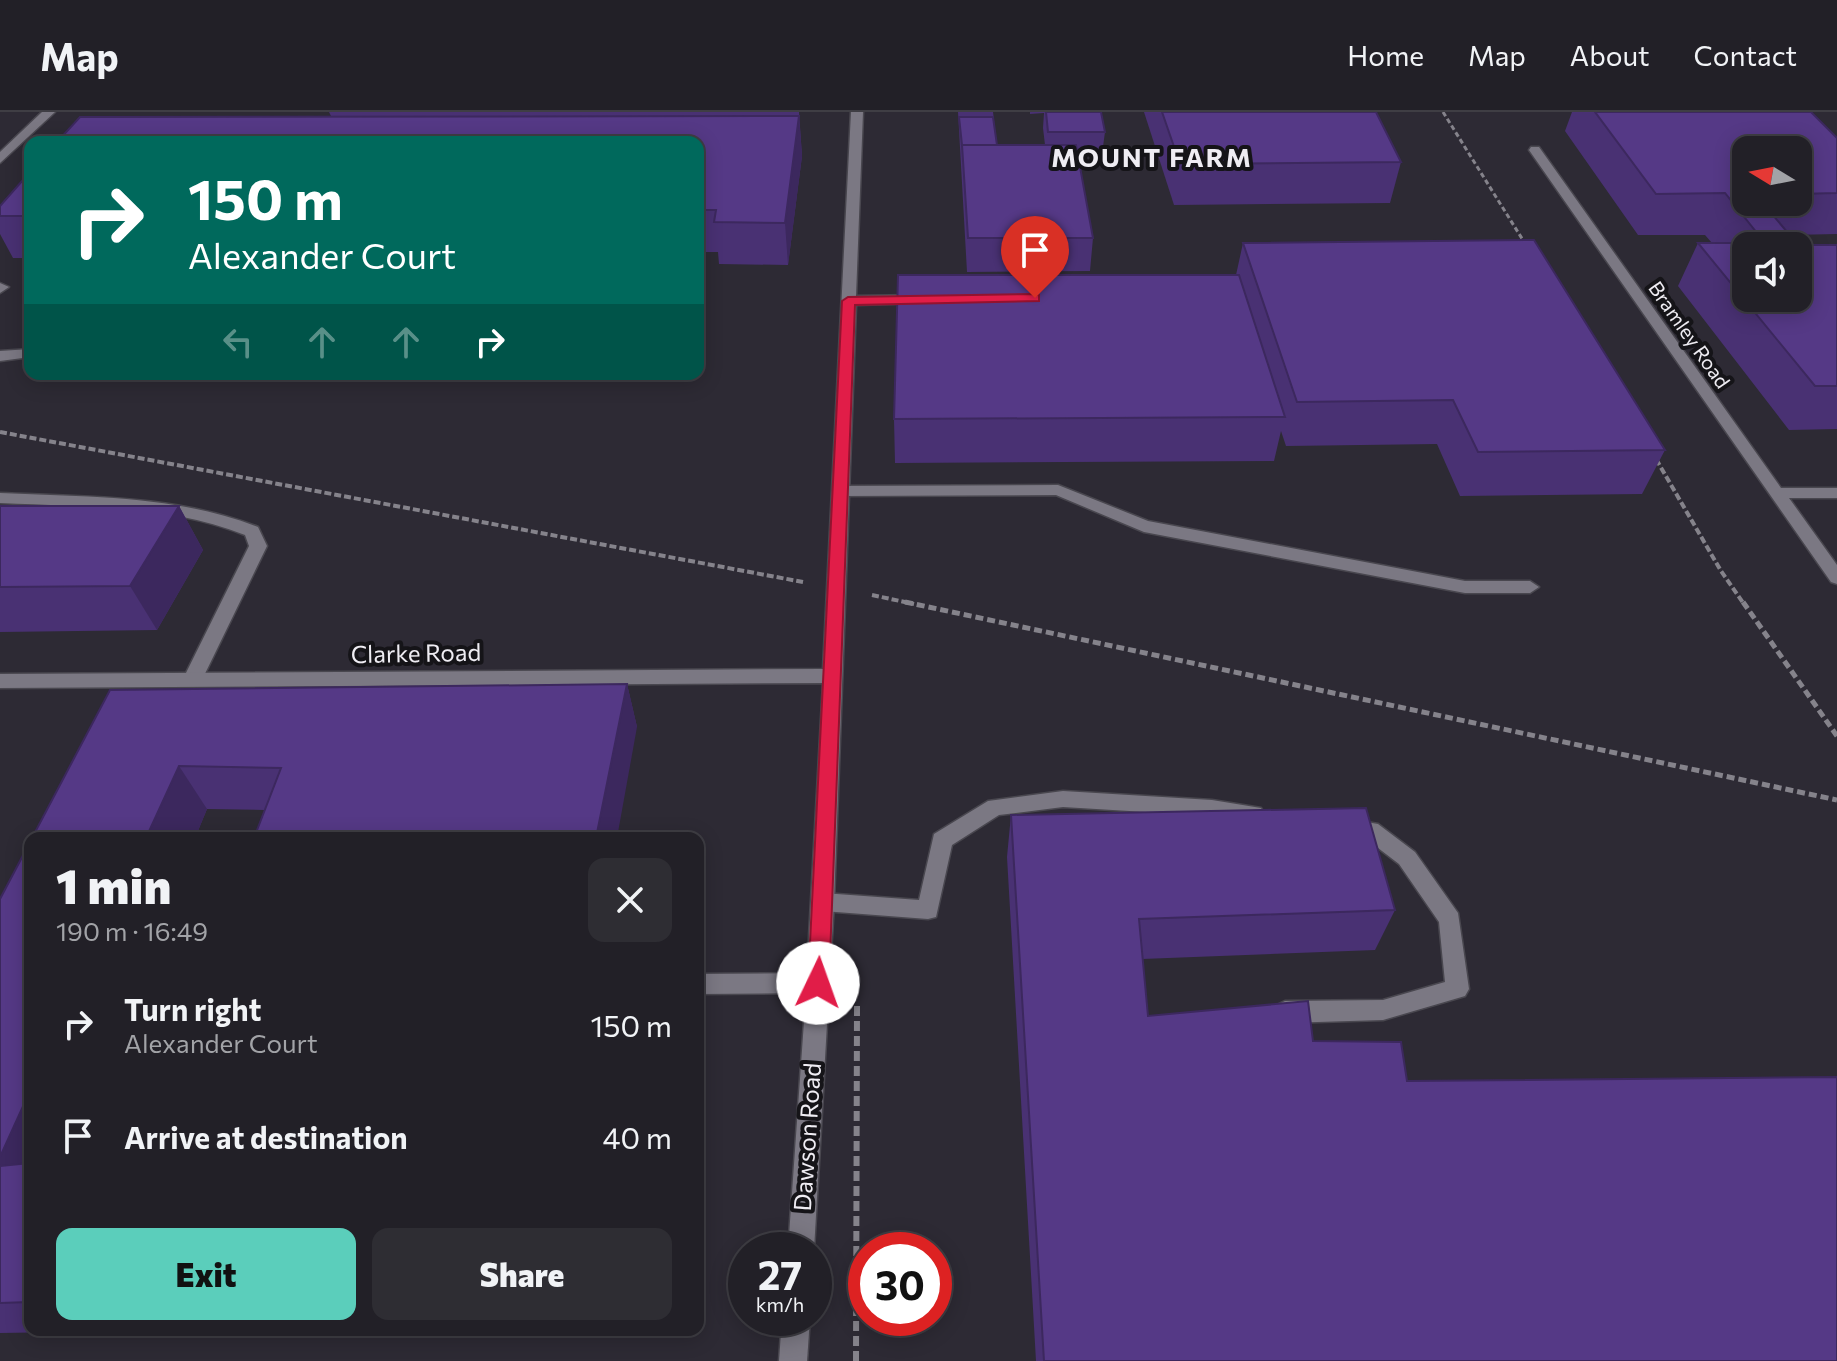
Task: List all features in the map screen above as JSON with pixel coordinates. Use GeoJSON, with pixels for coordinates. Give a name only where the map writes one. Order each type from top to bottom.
{"type":"FeatureCollection","features":[{"type":"Feature","properties":{"kind":"street"},"geometry":{"type":"LineString","coordinates":[[0,159],[49,112]]}},
{"type":"Feature","properties":{"kind":"street","name":"Dawson Road"},"geometry":{"type":"LineString","coordinates":[[802,1232],[823,902],[857,112]]}},
{"type":"Feature","properties":{"kind":"street","name":"Bramley Road"},"geometry":{"type":"LineString","coordinates":[[1535,150],[1837,578]]}},
{"type":"Feature","properties":{"kind":"street"},"geometry":{"type":"LineString","coordinates":[[848,301],[939,299]]}},
{"type":"Feature","properties":{"kind":"street"},"geometry":{"type":"LineString","coordinates":[[0,356],[24,354]]}},
{"type":"Feature","properties":{"kind":"street"},"geometry":{"type":"LineString","coordinates":[[841,491],[1058,490],[1144,526],[1465,587],[1530,587]]}},
{"type":"Feature","properties":{"kind":"street"},"geometry":{"type":"LineString","coordinates":[[1776,493],[1837,493]]}},
{"type":"Feature","properties":{"kind":"street"},"geometry":{"type":"LineString","coordinates":[[0,498],[130,506],[234,522],[252,531],[258,546],[192,681]]}},
{"type":"Feature","properties":{"kind":"street","name":"Clarke Road"},"geometry":{"type":"LineString","coordinates":[[1,683],[832,676]]}},
{"type":"Feature","properties":{"kind":"street"},"geometry":{"type":"LineString","coordinates":[[823,902],[928,910],[942,840],[995,807],[1063,799],[1212,808],[1279,817]]}},
{"type":"Feature","properties":{"kind":"street"},"geometry":{"type":"LineString","coordinates":[[1256,1012],[1383,1010],[1457,989],[1450,920],[1407,858],[1370,830],[1325,823]]}},
{"type":"Feature","properties":{"kind":"street"},"geometry":{"type":"LineString","coordinates":[[704,984],[818,983]]}},
{"type":"Feature","properties":{"kind":"street"},"geometry":{"type":"LineString","coordinates":[[793,1361],[795,1336]]}},
{"type":"Feature","properties":{"kind":"path"},"geometry":{"type":"LineString","coordinates":[[1443,112],[1526,245]]}},
{"type":"Feature","properties":{"kind":"path"},"geometry":{"type":"LineString","coordinates":[[0,432],[837,589],[1837,800]]}},
{"type":"Feature","properties":{"kind":"path"},"geometry":{"type":"LineString","coordinates":[[1649,447],[1721,571],[1837,736]]}},
{"type":"Feature","properties":{"kind":"building"},"geometry":{"type":"Polygon","coordinates":[[[1046,112],[1101,112],[1105,132],[1048,132],[1046,112]]]}},
{"type":"Feature","properties":{"kind":"building"},"geometry":{"type":"Polygon","coordinates":[[[1162,112],[1376,112],[1401,162],[1180,164],[1162,112]]]}},
{"type":"Feature","properties":{"kind":"building"},"geometry":{"type":"Polygon","coordinates":[[[1595,112],[1811,112],[1837,138],[1837,193],[1812,194],[1812,136],[1732,136],[1732,202],[1725,193],[1656,194],[1595,112]]]}},
{"type":"Feature","properties":{"kind":"building"},"geometry":{"type":"Polygon","coordinates":[[[799,116],[785,223],[714,222],[716,210],[704,210],[704,136],[63,136],[80,117],[799,116]]]}},
{"type":"Feature","properties":{"kind":"building"},"geometry":{"type":"Polygon","coordinates":[[[959,117],[993,117],[997,145],[962,145],[959,117]]]}},
{"type":"Feature","properties":{"kind":"building"},"geometry":{"type":"Polygon","coordinates":[[[962,145],[1076,145],[1093,238],[968,238],[962,145]]]}},
{"type":"Feature","properties":{"kind":"building"},"geometry":{"type":"Polygon","coordinates":[[[24,179],[24,216],[0,216],[0,206],[24,179]]]}},
{"type":"Feature","properties":{"kind":"building"},"geometry":{"type":"Polygon","coordinates":[[[1743,216],[1774,216],[1787,232],[1756,232],[1743,216]]]}},
{"type":"Feature","properties":{"kind":"building"},"geometry":{"type":"Polygon","coordinates":[[[1534,240],[1665,450],[1478,452],[1453,400],[1297,402],[1243,243],[1534,240]]]}},
{"type":"Feature","properties":{"kind":"building"},"geometry":{"type":"Polygon","coordinates":[[[1698,243],[1732,243],[1732,285],[1698,243]]]}},
{"type":"Feature","properties":{"kind":"building"},"geometry":{"type":"Polygon","coordinates":[[[1812,245],[1837,245],[1837,386],[1815,386],[1754,312],[1812,312],[1812,245]]]}},
{"type":"Feature","properties":{"kind":"building"},"geometry":{"type":"Polygon","coordinates":[[[898,275],[1239,275],[1285,417],[894,419],[898,275]]]}},
{"type":"Feature","properties":{"kind":"building"},"geometry":{"type":"Polygon","coordinates":[[[0,506],[179,506],[130,586],[0,587],[0,506]]]}},
{"type":"Feature","properties":{"kind":"building"},"geometry":{"type":"Polygon","coordinates":[[[627,684],[597,832],[256,832],[281,768],[179,766],[149,832],[35,832],[110,690],[627,684]]]}},
{"type":"Feature","properties":{"kind":"building"},"geometry":{"type":"Polygon","coordinates":[[[1366,808],[1395,910],[1139,919],[1148,1016],[1308,1001],[1313,1041],[1401,1042],[1407,1081],[1837,1077],[1837,1361],[1044,1361],[1011,815],[1366,808]]]}},
{"type":"Feature","properties":{"kind":"building"},"geometry":{"type":"Polygon","coordinates":[[[24,853],[24,1104],[0,1157],[0,899],[24,853]]]}},
{"type":"Feature","properties":{"kind":"building"},"geometry":{"type":"Polygon","coordinates":[[[24,1164],[24,1302],[0,1303],[0,1166],[24,1164]]]}},
{"type":"Feature","properties":{"kind":"district","name":"MOUNT FARM"},"geometry":{"type":"Point","coordinates":[1152,158]}},
{"type":"Feature","properties":{"kind":"route"},"geometry":{"type":"LineString","coordinates":[[818,983],[848,301],[1035,298]]}}]}
